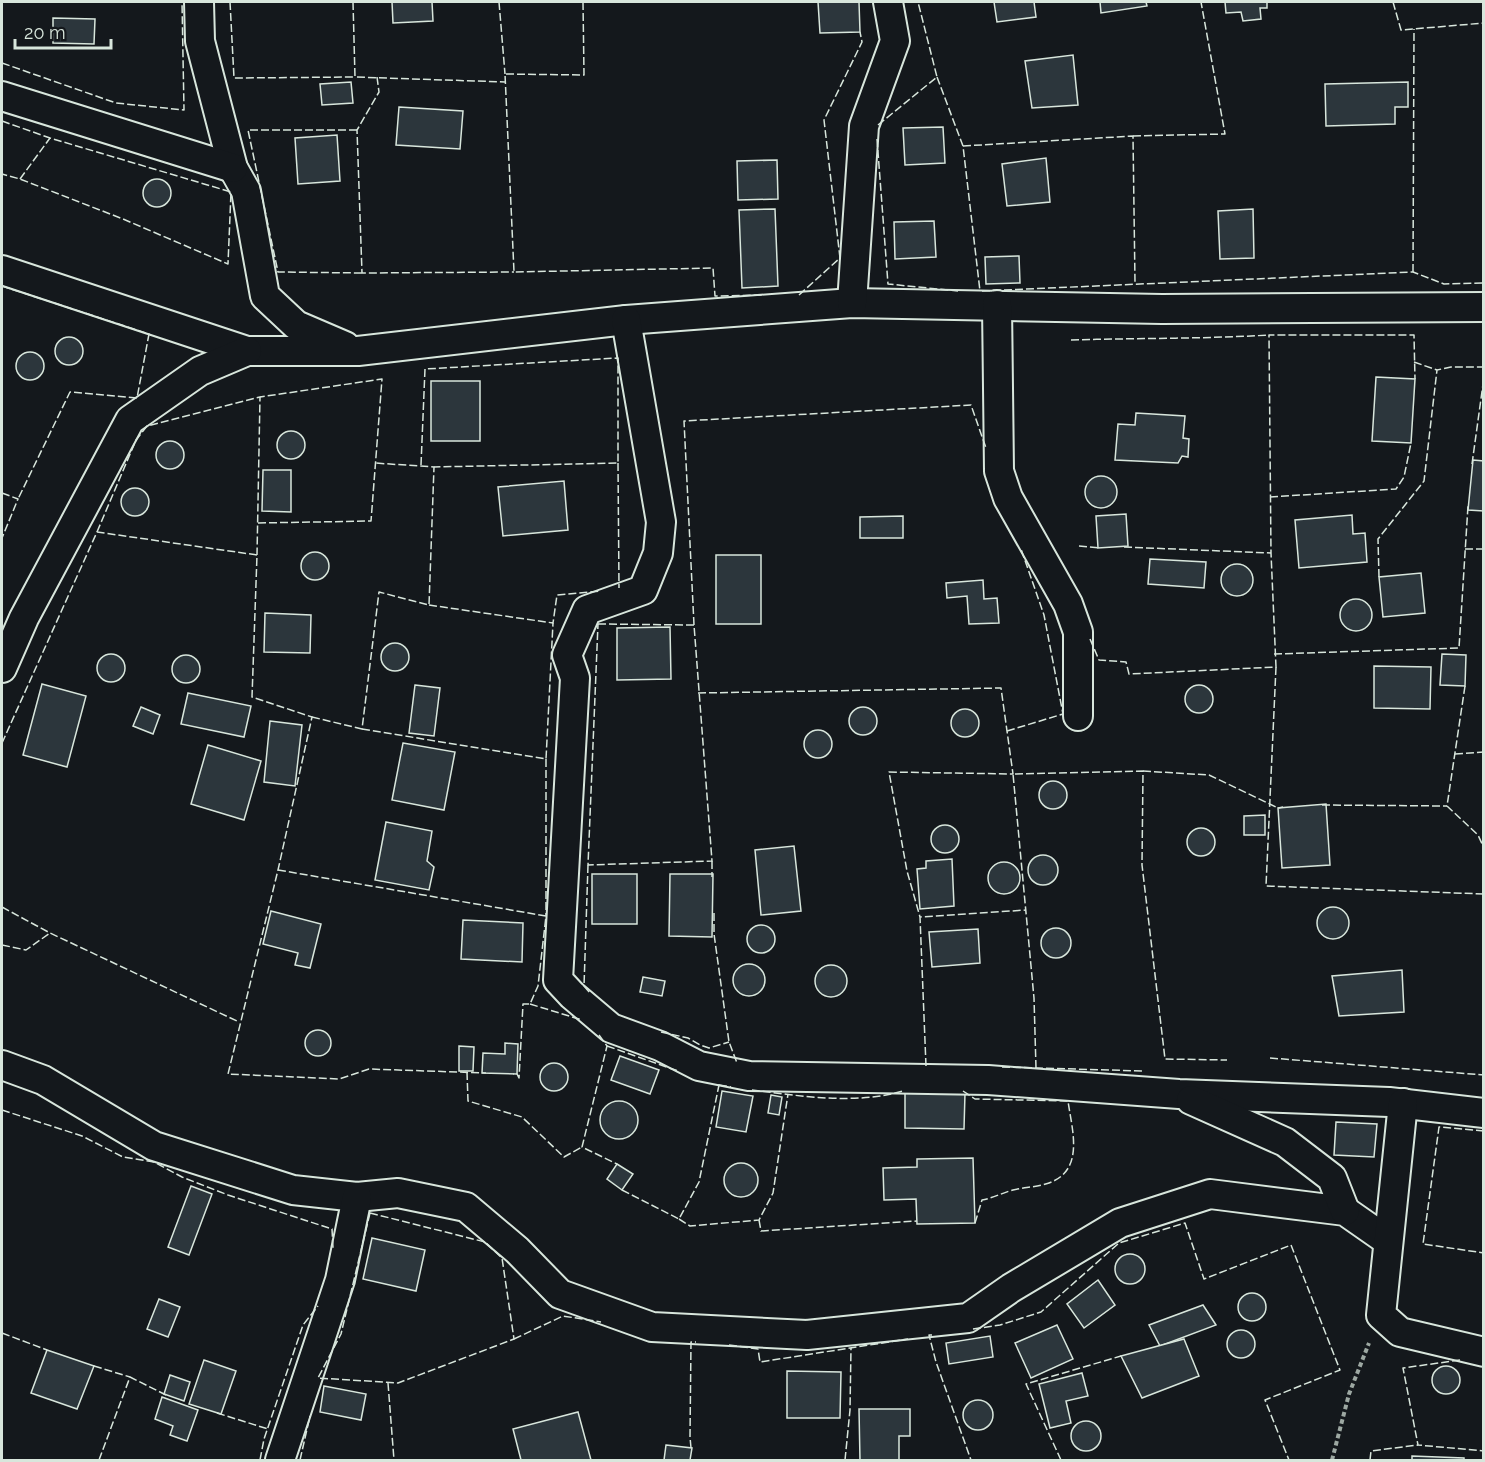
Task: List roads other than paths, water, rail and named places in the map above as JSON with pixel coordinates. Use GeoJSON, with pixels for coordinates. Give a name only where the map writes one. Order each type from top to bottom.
{"type":"FeatureCollection","features":[{"type":"Feature","properties":{"kind":"street"},"geometry":{"type":"LineString","coordinates":[[199,2],[200,41],[232,168],[246,191],[265,296],[296,325],[358,351]]}},
{"type":"Feature","properties":{"kind":"street"},"geometry":{"type":"LineString","coordinates":[[852,303],[864,126],[895,41],[888,2]]}},
{"type":"Feature","properties":{"kind":"street"},"geometry":{"type":"LineString","coordinates":[[2,96],[232,168]]}},
{"type":"Feature","properties":{"kind":"street"},"geometry":{"type":"LineString","coordinates":[[2,270],[247,351],[358,351],[626,320],[852,303],[1162,309],[1484,307]]}},
{"type":"Feature","properties":{"kind":"street"},"geometry":{"type":"LineString","coordinates":[[997,305],[999,471],[1008,498],[1068,604],[1078,632],[1078,716]]}},
{"type":"Feature","properties":{"kind":"street"},"geometry":{"type":"LineString","coordinates":[[626,320],[661,522],[658,553],[643,590],[586,610],[567,656],[575,678],[558,980],[572,995],[611,1028],[660,1046],[699,1066],[749,1076],[987,1080],[1179,1094],[1403,1104],[1484,1113]]}},
{"type":"Feature","properties":{"kind":"street"},"geometry":{"type":"LineString","coordinates":[[2,668],[24,618],[130,420],[200,371],[247,351]]}},
{"type":"Feature","properties":{"kind":"street"},"geometry":{"type":"LineString","coordinates":[[2,1065],[43,1080],[154,1146],[293,1190],[357,1197],[398,1193],[466,1207],[517,1250],[560,1294],[652,1327],[807,1335],[968,1318],[1011,1288],[1120,1223],[1210,1194],[1345,1210],[1388,1241]]}},
{"type":"Feature","properties":{"kind":"street"},"geometry":{"type":"LineString","coordinates":[[1179,1094],[1285,1142],[1332,1178],[1345,1210]]}},
{"type":"Feature","properties":{"kind":"street"},"geometry":{"type":"LineString","coordinates":[[1403,1104],[1381,1315],[1400,1332],[1484,1352]]}},
{"type":"Feature","properties":{"kind":"street"},"geometry":{"type":"LineString","coordinates":[[280,1461],[340,1280],[357,1197]]}}]}
